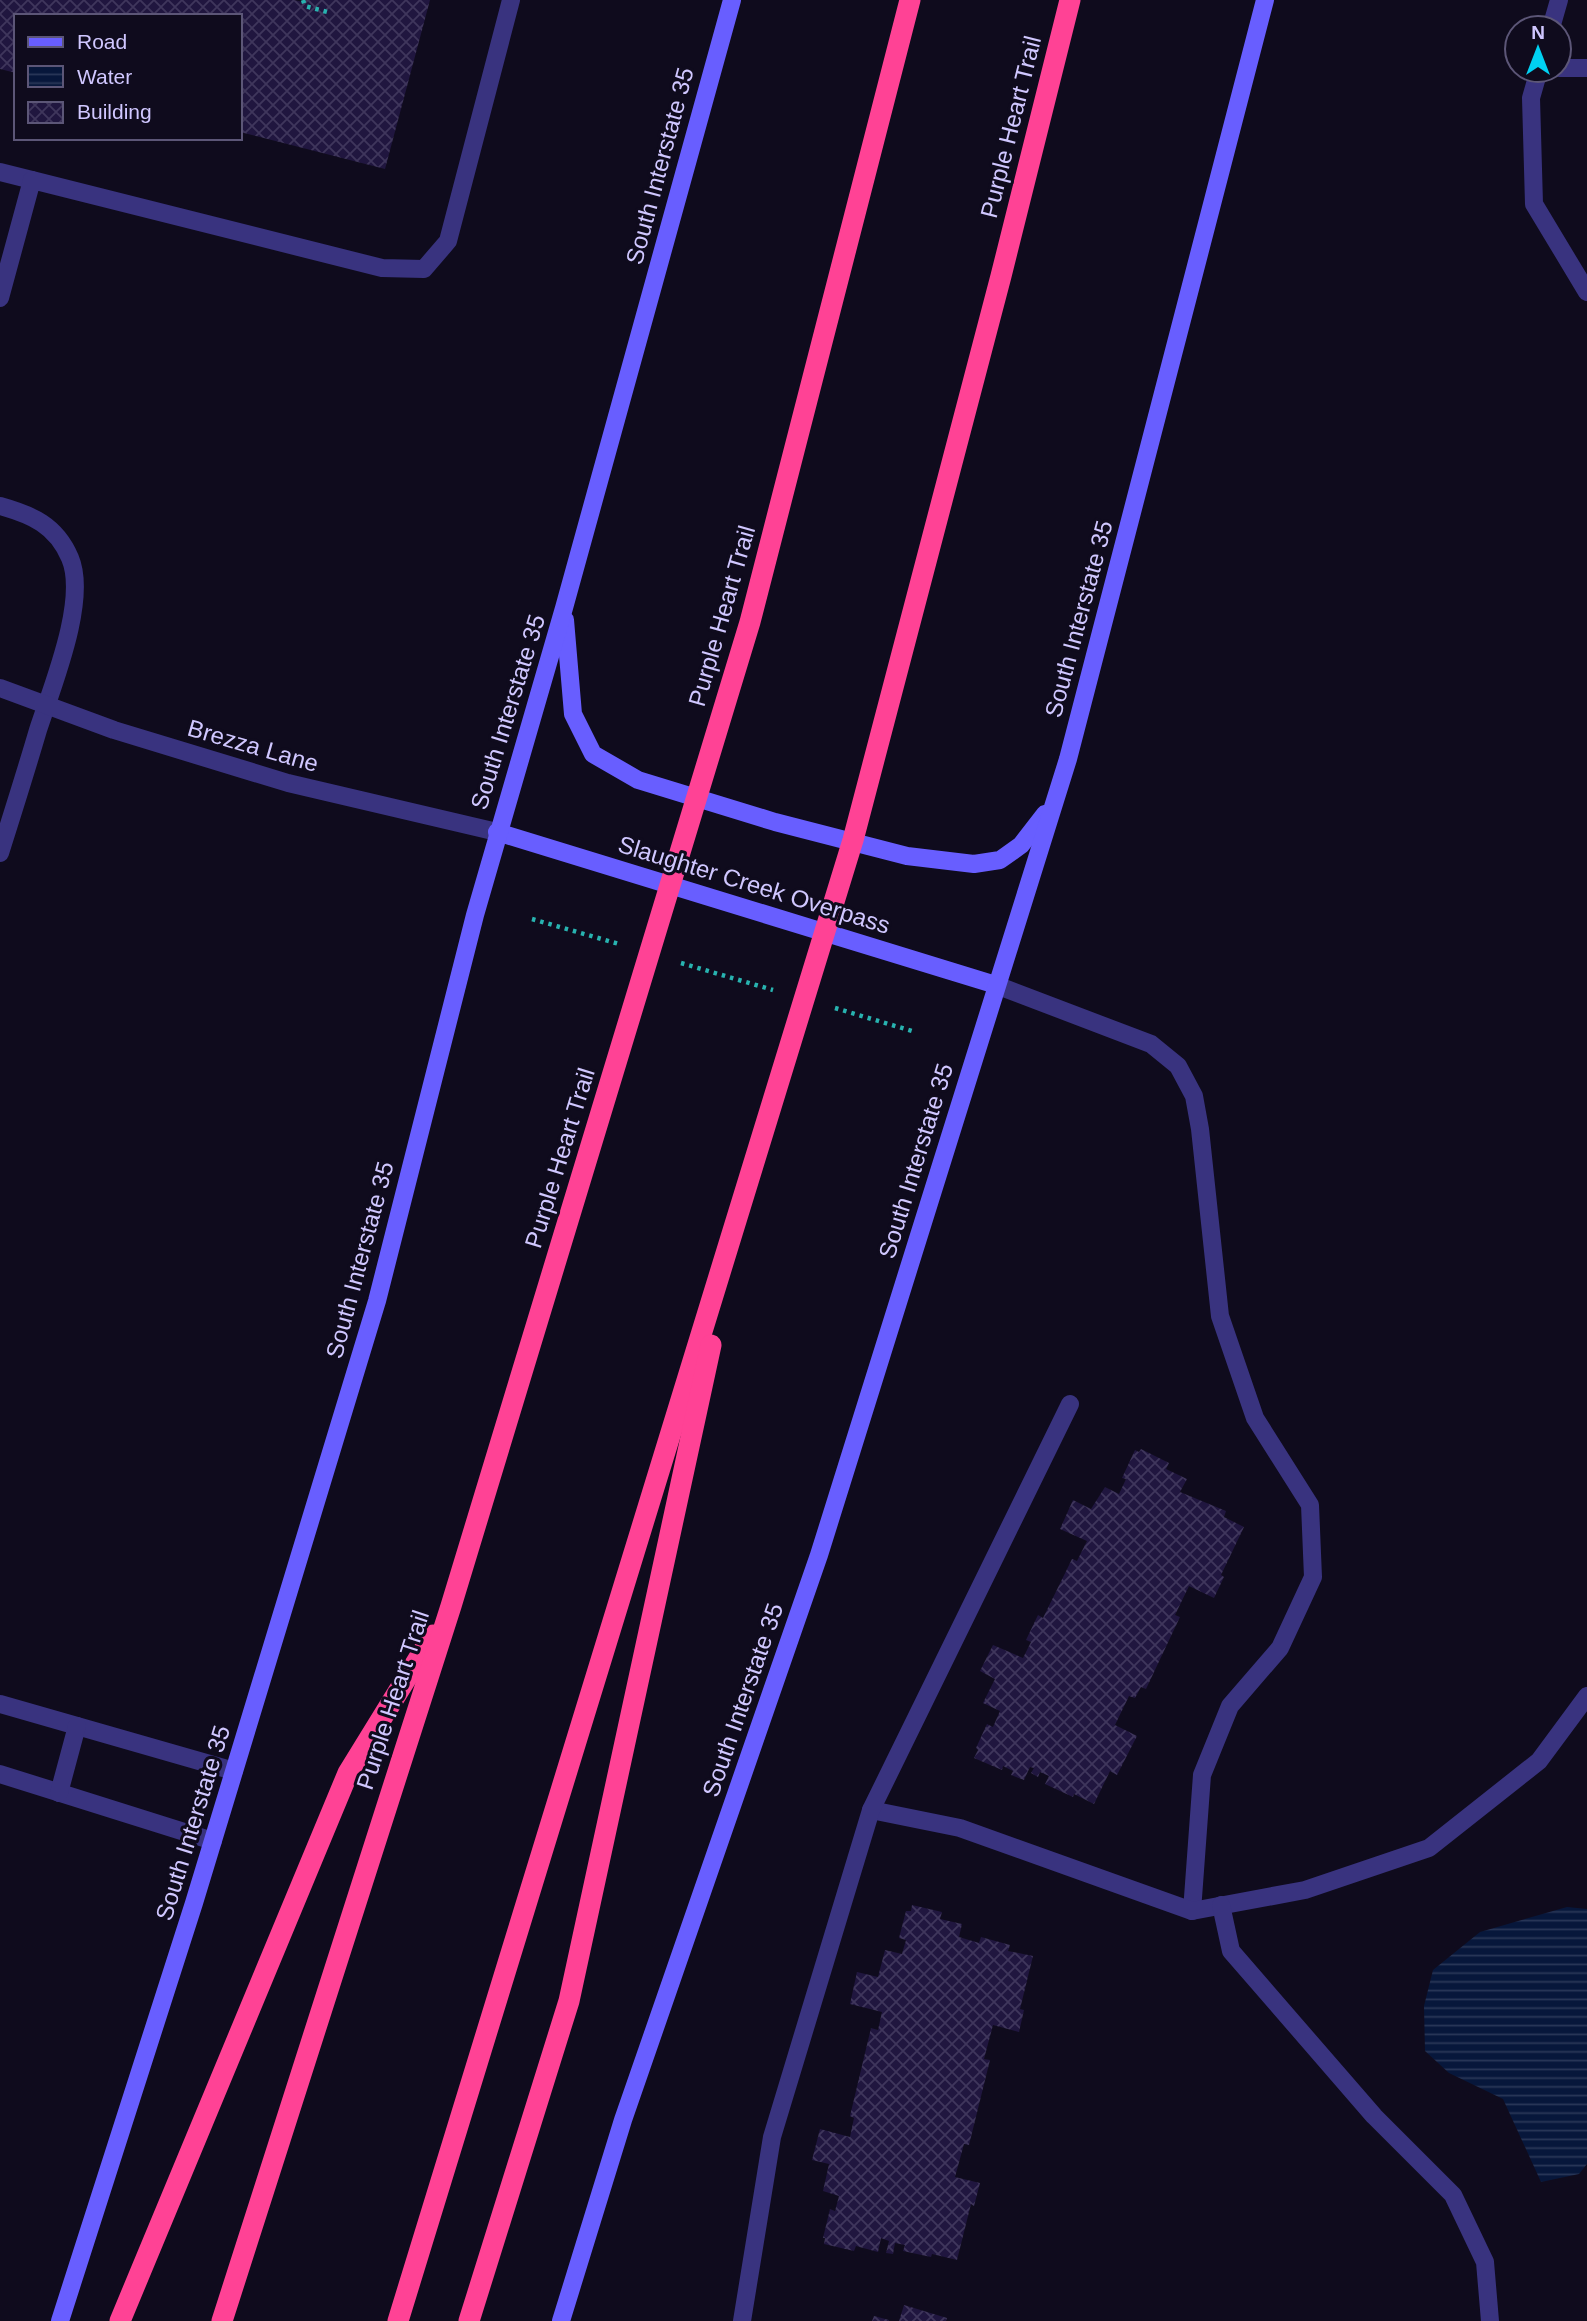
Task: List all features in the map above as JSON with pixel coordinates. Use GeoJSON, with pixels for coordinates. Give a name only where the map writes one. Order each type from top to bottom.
{"type":"FeatureCollection","features":[{"type":"Feature","properties":{"kind":"highway","name":"Purple Heart Trail"},"geometry":{"type":"LineString","coordinates":[[222,2321],[451,1606],[750,622],[910,0]]}},
{"type":"Feature","properties":{"kind":"highway","name":"Purple Heart Trail"},"geometry":{"type":"LineString","coordinates":[[398,2321],[853,840],[1001,276],[1070,0]]}},
{"type":"Feature","properties":{"kind":"highway"},"geometry":{"type":"LineString","coordinates":[[469,2321],[569,2001],[741,1204]]}},
{"type":"Feature","properties":{"kind":"highway"},"geometry":{"type":"LineString","coordinates":[[120,2321],[348,1773],[451,1606]]}},
{"type":"Feature","properties":{"kind":"main road","name":"South Interstate 35"},"geometry":{"type":"LineString","coordinates":[[60,2321],[213,1841],[377,1301],[497,832],[564,608],[732,0]]}},
{"type":"Feature","properties":{"kind":"main road","name":"South Interstate 35"},"geometry":{"type":"LineString","coordinates":[[561,2321],[623,2120],[819,1555],[1068,759],[1265,0]]}},
{"type":"Feature","properties":{"kind":"main road"},"geometry":{"type":"LineString","coordinates":[[564,608],[573,714],[593,754],[638,780],[775,822],[907,856],[974,864],[1000,860],[1021,845],[1043,819],[1068,759]]}},
{"type":"Feature","properties":{"kind":"main road","name":"Slaughter Creek Overpass"},"geometry":{"type":"LineString","coordinates":[[497,832],[996,985]]}},
{"type":"Feature","properties":{"kind":"street"},"geometry":{"type":"LineString","coordinates":[[0,172],[382,268],[424,269],[448,242],[511,0]]}},
{"type":"Feature","properties":{"kind":"street"},"geometry":{"type":"LineString","coordinates":[[1535,84],[1531,97],[1534,204],[1587,292]]}},
{"type":"Feature","properties":{"kind":"street"},"geometry":{"type":"LineString","coordinates":[[0,299],[32,180]]}},
{"type":"Feature","properties":{"kind":"street"},"geometry":{"type":"LineString","coordinates":[[0,506],[29,514],[56,534],[71,560],[75,597],[67,641],[0,853]]}},
{"type":"Feature","properties":{"kind":"street","name":"Brezza Lane"},"geometry":{"type":"LineString","coordinates":[[0,688],[114,730],[288,783],[497,832]]}},
{"type":"Feature","properties":{"kind":"street"},"geometry":{"type":"LineString","coordinates":[[996,985],[1151,1044],[1178,1066],[1194,1096],[1200,1129],[1220,1316],[1255,1418],[1310,1505],[1313,1577],[1280,1648],[1230,1706],[1202,1775],[1192,1911]]}},
{"type":"Feature","properties":{"kind":"street"},"geometry":{"type":"LineString","coordinates":[[742,2321],[772,2137],[871,1810],[1070,1404]]}},
{"type":"Feature","properties":{"kind":"street"},"geometry":{"type":"LineString","coordinates":[[871,1810],[960,1828],[1192,1911],[1305,1889],[1429,1848],[1539,1761],[1587,1696]]}},
{"type":"Feature","properties":{"kind":"street"},"geometry":{"type":"LineString","coordinates":[[0,1704],[234,1771]]}},
{"type":"Feature","properties":{"kind":"street"},"geometry":{"type":"LineString","coordinates":[[59,1793],[77,1726]]}},
{"type":"Feature","properties":{"kind":"street"},"geometry":{"type":"LineString","coordinates":[[0,1774],[213,1841]]}},
{"type":"Feature","properties":{"kind":"street"},"geometry":{"type":"LineString","coordinates":[[1221,1906],[1231,1951],[1374,2116],[1453,2195],[1485,2262],[1490,2321]]}},
{"type":"Feature","properties":{"kind":"path"},"geometry":{"type":"LineString","coordinates":[[303,0],[305,6],[331,13]]}},
{"type":"Feature","properties":{"kind":"path"},"geometry":{"type":"LineString","coordinates":[[532,919],[624,946]]}},
{"type":"Feature","properties":{"kind":"path"},"geometry":{"type":"LineString","coordinates":[[676,961],[781,992]]}},
{"type":"Feature","properties":{"kind":"path"},"geometry":{"type":"LineString","coordinates":[[834,1008],[912,1031]]}},
{"type":"Feature","properties":{"kind":"water"},"geometry":{"type":"Polygon","coordinates":[[[1567,1907],[1587,1909],[1587,2164],[1579,2174],[1541,2182],[1503,2099],[1449,2073],[1425,2051],[1424,2006],[1433,1970],[1480,1932],[1567,1907]]]}},
{"type":"Feature","properties":{"kind":"building"},"geometry":{"type":"Polygon","coordinates":[[[0,0],[430,0],[385,169],[242,133],[242,14],[14,14],[14,72],[0,69],[0,0]]]}},
{"type":"Feature","properties":{"kind":"building"},"geometry":{"type":"Polygon","coordinates":[[[1141,1449],[1169,1463],[1166,1469],[1187,1479],[1180,1492],[1226,1511],[1224,1517],[1244,1527],[1221,1575],[1224,1577],[1214,1598],[1189,1586],[1175,1615],[1180,1617],[1146,1689],[1141,1687],[1135,1698],[1129,1696],[1115,1725],[1137,1736],[1117,1775],[1110,1771],[1094,1804],[1045,1784],[1049,1776],[1040,1772],[1038,1777],[1031,1773],[1034,1768],[1030,1767],[1024,1780],[1011,1775],[1013,1771],[1003,1766],[1002,1770],[974,1758],[987,1724],[993,1727],[1000,1711],[983,1703],[995,1679],[980,1671],[993,1645],[1023,1658],[1031,1642],[1026,1640],[1038,1615],[1043,1618],[1072,1559],[1077,1561],[1087,1541],[1060,1529],[1073,1500],[1091,1509],[1105,1487],[1119,1494],[1126,1479],[1122,1478],[1135,1450],[1139,1452],[1141,1449]]]}},
{"type":"Feature","properties":{"kind":"building"},"geometry":{"type":"Polygon","coordinates":[[[912,1905],[942,1912],[940,1919],[962,1924],[959,1937],[979,1943],[981,1937],[1010,1945],[1008,1951],[1033,1956],[1020,2009],[1024,2010],[1019,2032],[993,2025],[984,2059],[990,2060],[969,2145],[964,2144],[955,2177],[980,2183],[974,2206],[971,2204],[957,2260],[903,2251],[905,2245],[895,2243],[893,2254],[886,2253],[889,2241],[881,2238],[878,2252],[856,2246],[854,2251],[824,2244],[830,2209],[835,2211],[839,2196],[823,2191],[829,2164],[812,2160],[820,2129],[850,2137],[854,2118],[850,2116],[871,2028],[878,2030],[882,2012],[850,2004],[857,1972],[878,1977],[885,1950],[902,1954],[906,1940],[899,1938],[906,1911],[911,1911],[912,1905]]]}},
{"type":"Feature","properties":{"kind":"building"},"geometry":{"type":"Polygon","coordinates":[[[904,2305],[947,2318],[946,2321],[899,2321],[904,2305]]]}},
{"type":"Feature","properties":{"kind":"building"},"geometry":{"type":"Polygon","coordinates":[[[874,2316],[889,2320],[889,2321],[872,2321],[874,2316]]]}}]}
